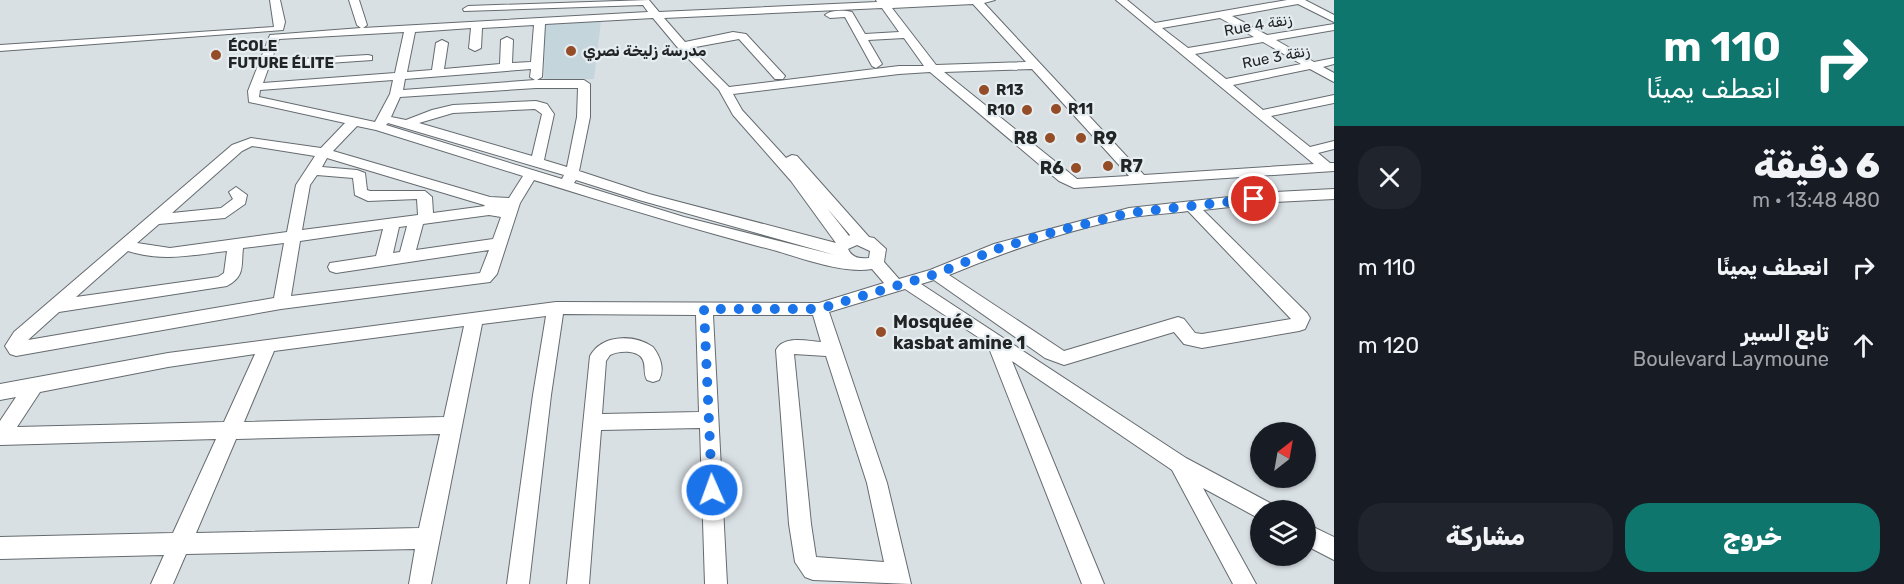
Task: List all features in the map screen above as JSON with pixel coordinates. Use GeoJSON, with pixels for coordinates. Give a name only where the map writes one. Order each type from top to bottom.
{"type":"FeatureCollection","features":[{"type":"Feature","properties":{"kind":"street"},"geometry":{"type":"LineString","coordinates":[[275,0],[280,22],[252,98],[255,100],[354,121],[408,124],[534,168]]}},
{"type":"Feature","properties":{"kind":"street"},"geometry":{"type":"LineString","coordinates":[[354,0],[362,25]]}},
{"type":"Feature","properties":{"kind":"street"},"geometry":{"type":"LineString","coordinates":[[0,54],[362,25],[540,21],[656,9],[865,0]]}},
{"type":"Feature","properties":{"kind":"street"},"geometry":{"type":"LineString","coordinates":[[466,4],[656,9],[802,9],[808,16],[883,3],[990,0]]}},
{"type":"Feature","properties":{"kind":"street"},"geometry":{"type":"LineString","coordinates":[[1121,0],[1307,152],[1330,167]]}},
{"type":"Feature","properties":{"kind":"street"},"geometry":{"type":"LineString","coordinates":[[976,1],[1140,179]]}},
{"type":"Feature","properties":{"kind":"street"},"geometry":{"type":"LineString","coordinates":[[1155,26],[1298,1],[1334,19]]}},
{"type":"Feature","properties":{"kind":"street"},"geometry":{"type":"LineString","coordinates":[[883,3],[933,69],[1069,181],[1084,185],[1140,179],[1330,167]]}},
{"type":"Feature","properties":{"kind":"street"},"geometry":{"type":"LineString","coordinates":[[466,4],[476,22],[475,48]]}},
{"type":"Feature","properties":{"kind":"street"},"geometry":{"type":"LineString","coordinates":[[300,62],[338,46],[410,29],[476,22],[563,6]]}},
{"type":"Feature","properties":{"kind":"street"},"geometry":{"type":"LineString","coordinates":[[570,179],[681,221],[823,258],[865,264],[878,258],[878,249],[863,240],[808,175],[682,46],[656,9]]}},
{"type":"Feature","properties":{"kind":"street"},"geometry":{"type":"LineString","coordinates":[[846,11],[876,63]]}},
{"type":"Feature","properties":{"kind":"street"},"geometry":{"type":"LineString","coordinates":[[1223,15],[1334,78]]}},
{"type":"Feature","properties":{"kind":"street"},"geometry":{"type":"LineString","coordinates":[[536,84],[540,21]]}},
{"type":"Feature","properties":{"kind":"street","name":"Rue 4 زنقة"},"geometry":{"type":"LineString","coordinates":[[1187,52],[1334,27]]}},
{"type":"Feature","properties":{"kind":"street"},"geometry":{"type":"LineString","coordinates":[[383,123],[396,94],[410,29]]}},
{"type":"Feature","properties":{"kind":"street"},"geometry":{"type":"LineString","coordinates":[[0,48],[276,33],[338,46],[368,58]]}},
{"type":"Feature","properties":{"kind":"street"},"geometry":{"type":"LineString","coordinates":[[682,46],[733,35],[742,36],[779,76]]}},
{"type":"Feature","properties":{"kind":"street"},"geometry":{"type":"LineString","coordinates":[[861,37],[906,35]]}},
{"type":"Feature","properties":{"kind":"street"},"geometry":{"type":"LineString","coordinates":[[506,68],[507,40]]}},
{"type":"Feature","properties":{"kind":"street"},"geometry":{"type":"LineString","coordinates":[[437,73],[442,43]]}},
{"type":"Feature","properties":{"kind":"street","name":"Rue 3 زنقة"},"geometry":{"type":"LineString","coordinates":[[1224,83],[1334,61]]}},
{"type":"Feature","properties":{"kind":"street"},"geometry":{"type":"LineString","coordinates":[[255,89],[536,65]]}},
{"type":"Feature","properties":{"kind":"street"},"geometry":{"type":"LineString","coordinates":[[729,95],[875,72],[1033,65]]}},
{"type":"Feature","properties":{"kind":"street"},"geometry":{"type":"LineString","coordinates":[[396,94],[580,83],[586,86],[579,145],[570,179]]}},
{"type":"Feature","properties":{"kind":"street"},"geometry":{"type":"LineString","coordinates":[[255,89],[383,123],[570,179],[843,245],[863,240]]}},
{"type":"Feature","properties":{"kind":"street"},"geometry":{"type":"LineString","coordinates":[[729,95],[737,112],[796,178],[843,245],[845,258],[865,264],[895,286],[994,339],[1096,411],[1179,464],[1250,503]]}},
{"type":"Feature","properties":{"kind":"street"},"geometry":{"type":"LineString","coordinates":[[1261,114],[1334,99]]}},
{"type":"Feature","properties":{"kind":"street"},"geometry":{"type":"LineString","coordinates":[[408,124],[420,116],[431,113],[496,107],[536,105],[543,107],[548,114],[534,168],[511,209],[491,271],[484,278],[282,303],[16,349],[14,346],[20,337],[55,306],[244,143],[251,142],[324,153],[511,209]]}},
{"type":"Feature","properties":{"kind":"street"},"geometry":{"type":"LineString","coordinates":[[282,303],[303,185],[324,153],[354,121]]}},
{"type":"Feature","properties":{"kind":"street"},"geometry":{"type":"LineString","coordinates":[[1307,152],[1334,145]]}},
{"type":"Feature","properties":{"kind":"street"},"geometry":{"type":"LineString","coordinates":[[313,170],[357,174],[360,176],[360,192],[368,196],[420,194],[425,197],[421,220],[406,258]]}},
{"type":"Feature","properties":{"kind":"street"},"geometry":{"type":"LineString","coordinates":[[156,219],[225,213],[240,201],[240,195],[236,192]]}},
{"type":"Feature","properties":{"kind":"street"},"geometry":{"type":"LineString","coordinates":[[0,392],[168,360],[556,308],[819,309],[936,274],[1000,248],[1129,213],[1334,194]]}},
{"type":"Feature","properties":{"kind":"street"},"geometry":{"type":"LineString","coordinates":[[936,274],[1051,353],[1064,358],[1178,324],[1190,339],[1202,341],[1299,324],[1301,318],[1191,206]]}},
{"type":"Feature","properties":{"kind":"street"},"geometry":{"type":"LineString","coordinates":[[127,244],[145,251],[170,253],[489,210],[511,209]]}},
{"type":"Feature","properties":{"kind":"street"},"geometry":{"type":"LineString","coordinates":[[383,261],[392,223]]}},
{"type":"Feature","properties":{"kind":"street"},"geometry":{"type":"LineString","coordinates":[[336,267],[500,243]]}},
{"type":"Feature","properties":{"kind":"street"},"geometry":{"type":"LineString","coordinates":[[55,306],[221,282],[232,276],[236,244]]}},
{"type":"Feature","properties":{"kind":"street"},"geometry":{"type":"LineString","coordinates":[[518,584],[542,395],[556,308]]}},
{"type":"Feature","properties":{"kind":"street"},"geometry":{"type":"LineString","coordinates":[[704,309],[716,584]]}},
{"type":"Feature","properties":{"kind":"street"},"geometry":{"type":"LineString","coordinates":[[819,309],[833,349],[878,483],[899,579],[813,569],[806,562],[800,524],[785,350],[790,347],[833,349]]}},
{"type":"Feature","properties":{"kind":"street"},"geometry":{"type":"LineString","coordinates":[[420,584],[474,319]]}},
{"type":"Feature","properties":{"kind":"street"},"geometry":{"type":"LineString","coordinates":[[994,339],[1093,584]]}},
{"type":"Feature","properties":{"kind":"street"},"geometry":{"type":"LineString","coordinates":[[162,584],[182,544],[268,345]]}},
{"type":"Feature","properties":{"kind":"street"},"geometry":{"type":"LineString","coordinates":[[578,584],[597,361],[606,348],[614,346],[642,348],[650,356],[653,375]]}},
{"type":"Feature","properties":{"kind":"street"},"geometry":{"type":"LineString","coordinates":[[0,436],[33,387]]}},
{"type":"Feature","properties":{"kind":"street"},"geometry":{"type":"LineString","coordinates":[[592,422],[709,420]]}},
{"type":"Feature","properties":{"kind":"street"},"geometry":{"type":"LineString","coordinates":[[0,436],[453,425]]}},
{"type":"Feature","properties":{"kind":"street"},"geometry":{"type":"LineString","coordinates":[[1179,464],[1245,584]]}},
{"type":"Feature","properties":{"kind":"street"},"geometry":{"type":"LineString","coordinates":[[0,548],[428,538]]}},
{"type":"Feature","properties":{"kind":"street"},"geometry":{"type":"LineString","coordinates":[[1316,539],[1334,549]]}},
{"type":"Feature","properties":{"kind":"shaded area","name":"مدرسة زليخة نصري"},"geometry":{"type":"Polygon","coordinates":[[[601,21],[594,79],[544,80],[545,24],[601,21]]]}},
{"type":"Feature","properties":{"kind":"place","name":"مدرسة زليخة نصري"},"geometry":{"type":"Point","coordinates":[571,51]}},
{"type":"Feature","properties":{"kind":"place","name":"ÉCOLE FUTURE ÉLITE"},"geometry":{"type":"Point","coordinates":[216,55]}},
{"type":"Feature","properties":{"kind":"place","name":"R13"},"geometry":{"type":"Point","coordinates":[984,90]}},
{"type":"Feature","properties":{"kind":"place","name":"R11"},"geometry":{"type":"Point","coordinates":[1056,109]}},
{"type":"Feature","properties":{"kind":"place","name":"R10"},"geometry":{"type":"Point","coordinates":[1027,110]}},
{"type":"Feature","properties":{"kind":"place","name":"R8"},"geometry":{"type":"Point","coordinates":[1050,138]}},
{"type":"Feature","properties":{"kind":"place","name":"R9"},"geometry":{"type":"Point","coordinates":[1081,138]}},
{"type":"Feature","properties":{"kind":"place","name":"R7"},"geometry":{"type":"Point","coordinates":[1108,166]}},
{"type":"Feature","properties":{"kind":"place","name":"R6"},"geometry":{"type":"Point","coordinates":[1076,168]}},
{"type":"Feature","properties":{"kind":"place","name":"Mosquée kasbat amine 1"},"geometry":{"type":"Point","coordinates":[881,332]}},
{"type":"Feature","properties":{"kind":"route"},"geometry":{"type":"LineString","coordinates":[[712,490],[704,309],[819,309],[936,274],[1000,248],[1057,231],[1129,213],[1254,199]]}}]}
